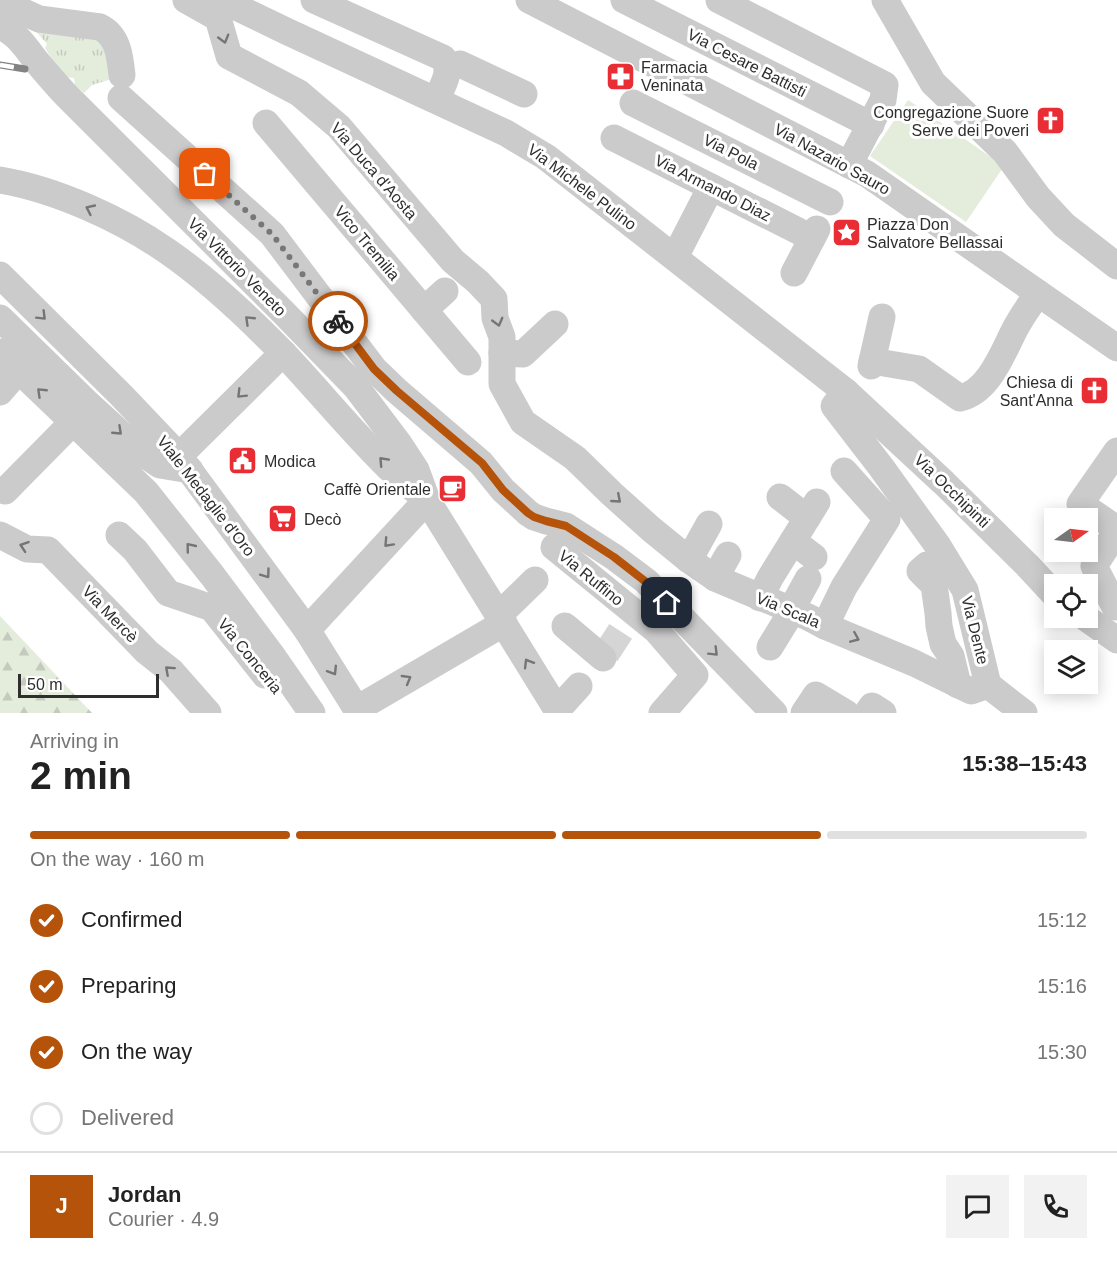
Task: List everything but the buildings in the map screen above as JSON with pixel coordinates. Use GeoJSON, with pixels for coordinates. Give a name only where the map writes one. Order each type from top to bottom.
{"type":"FeatureCollection","features":[{"type":"Feature","properties":{"kind":"street","name":"Via Duca d'Aosta"},"geometry":{"type":"LineString","coordinates":[[186,0],[218,18],[229,56],[299,93],[339,128],[453,261],[494,299],[495,318],[502,337],[502,353]]}},
{"type":"Feature","properties":{"kind":"street","name":"Via Michele Pulino"},"geometry":{"type":"LineString","coordinates":[[222,0],[506,133],[546,157],[846,392]]}},
{"type":"Feature","properties":{"kind":"street"},"geometry":{"type":"LineString","coordinates":[[314,0],[443,58],[448,68],[436,100]]}},
{"type":"Feature","properties":{"kind":"street","name":"Via Nazario Sauro"},"geometry":{"type":"LineString","coordinates":[[529,0],[867,174],[1117,348]]}},
{"type":"Feature","properties":{"kind":"street","name":"Via Cesare Battisti"},"geometry":{"type":"LineString","coordinates":[[624,0],[871,124]]}},
{"type":"Feature","properties":{"kind":"street"},"geometry":{"type":"LineString","coordinates":[[719,0],[885,85],[883,100],[849,165]]}},
{"type":"Feature","properties":{"kind":"street"},"geometry":{"type":"LineString","coordinates":[[885,0],[933,83],[1005,152],[1038,197],[1064,225],[1117,266]]}},
{"type":"Feature","properties":{"kind":"street"},"geometry":{"type":"LineString","coordinates":[[0,1],[39,19],[100,27],[108,31],[113,37],[120,59],[121,86],[272,234],[336,318],[365,378],[397,391],[482,463],[503,490],[528,513],[534,517],[566,526],[614,557],[646,582],[774,713]]}},
{"type":"Feature","properties":{"kind":"street","name":"Via Vittorio Veneto"},"geometry":{"type":"LineString","coordinates":[[0,26],[6,28],[20,40],[69,98],[365,378],[399,444],[416,470],[427,500],[558,711]]}},
{"type":"Feature","properties":{"kind":"street"},"geometry":{"type":"LineString","coordinates":[[460,64],[524,94]]}},
{"type":"Feature","properties":{"kind":"street","name":"Via Pola"},"geometry":{"type":"LineString","coordinates":[[633,103],[830,202]]}},
{"type":"Feature","properties":{"kind":"street","name":"Vico Tremilia"},"geometry":{"type":"LineString","coordinates":[[266,123],[468,362]]}},
{"type":"Feature","properties":{"kind":"street","name":"Via Armando Diaz"},"geometry":{"type":"LineString","coordinates":[[614,138],[711,187],[815,233],[795,273]]}},
{"type":"Feature","properties":{"kind":"street","name":"Via Vittorio Veneto"},"geometry":{"type":"LineString","coordinates":[[4,180],[54,194],[133,230],[202,277],[283,353],[389,468],[427,500]]}},
{"type":"Feature","properties":{"kind":"street"},"geometry":{"type":"LineString","coordinates":[[675,257],[711,187]]}},
{"type":"Feature","properties":{"kind":"street","name":"Viale Medaglie d'Oro"},"geometry":{"type":"LineString","coordinates":[[0,275],[121,395],[184,463],[307,630],[355,707]]}},
{"type":"Feature","properties":{"kind":"street"},"geometry":{"type":"LineString","coordinates":[[424,310],[445,291]]}},
{"type":"Feature","properties":{"kind":"street"},"geometry":{"type":"LineString","coordinates":[[882,317],[872,363],[919,369],[960,398],[968,397],[985,382],[1003,355],[1015,328],[1038,293]]}},
{"type":"Feature","properties":{"kind":"street"},"geometry":{"type":"LineString","coordinates":[[0,318],[86,402],[142,453],[160,465],[184,463],[283,353]]}},
{"type":"Feature","properties":{"kind":"street"},"geometry":{"type":"LineString","coordinates":[[502,353],[523,354],[555,324]]}},
{"type":"Feature","properties":{"kind":"street"},"geometry":{"type":"LineString","coordinates":[[0,352],[146,492],[219,584],[306,704]]}},
{"type":"Feature","properties":{"kind":"street","name":"Via Scala"},"geometry":{"type":"LineString","coordinates":[[502,353],[502,384],[523,422],[575,458],[612,495],[689,560],[715,578],[914,663],[971,691],[988,685]]}},
{"type":"Feature","properties":{"kind":"street"},"geometry":{"type":"LineString","coordinates":[[0,392],[19,370]]}},
{"type":"Feature","properties":{"kind":"street"},"geometry":{"type":"LineString","coordinates":[[846,392],[834,406],[881,467],[932,555],[920,571],[934,585],[939,626],[944,644],[951,656],[958,685]]}},
{"type":"Feature","properties":{"kind":"street","name":"Via Occhipinti"},"geometry":{"type":"LineString","coordinates":[[846,392],[952,491],[1044,583]]}},
{"type":"Feature","properties":{"kind":"street"},"geometry":{"type":"LineString","coordinates":[[6,491],[73,422]]}},
{"type":"Feature","properties":{"kind":"street"},"geometry":{"type":"LineString","coordinates":[[1116,607],[1094,566],[1117,530],[1080,504],[1117,451]]}},
{"type":"Feature","properties":{"kind":"street"},"geometry":{"type":"LineString","coordinates":[[825,626],[844,587],[887,519],[844,471]]}},
{"type":"Feature","properties":{"kind":"street"},"geometry":{"type":"LineString","coordinates":[[760,598],[812,510],[780,498]]}},
{"type":"Feature","properties":{"kind":"street"},"geometry":{"type":"LineString","coordinates":[[307,630],[427,500]]}},
{"type":"Feature","properties":{"kind":"street"},"geometry":{"type":"LineString","coordinates":[[689,560],[709,524]]}},
{"type":"Feature","properties":{"kind":"street","name":"Via Mercè"},"geometry":{"type":"LineString","coordinates":[[0,535],[27,549],[48,550],[147,652],[171,671],[208,713]]}},
{"type":"Feature","properties":{"kind":"street","name":"Via Conceria"},"geometry":{"type":"LineString","coordinates":[[119,536],[135,550],[168,593],[212,608],[288,704],[306,704]]}},
{"type":"Feature","properties":{"kind":"street"},"geometry":{"type":"LineString","coordinates":[[770,647],[789,616],[811,568],[793,541]]}},
{"type":"Feature","properties":{"kind":"street","name":"Via Ruffino"},"geometry":{"type":"LineString","coordinates":[[554,548],[656,630],[695,675],[663,712]]}},
{"type":"Feature","properties":{"kind":"street"},"geometry":{"type":"LineString","coordinates":[[715,578],[728,555]]}},
{"type":"Feature","properties":{"kind":"street","name":"Via Dente"},"geometry":{"type":"LineString","coordinates":[[932,555],[965,590],[988,685]]}},
{"type":"Feature","properties":{"kind":"street"},"geometry":{"type":"LineString","coordinates":[[328,713],[355,707],[502,619],[535,580]]}},
{"type":"Feature","properties":{"kind":"street"},"geometry":{"type":"LineString","coordinates":[[1098,606],[1116,607]]}},
{"type":"Feature","properties":{"kind":"street"},"geometry":{"type":"LineString","coordinates":[[558,711],[594,669],[565,626]]}},
{"type":"Feature","properties":{"kind":"street"},"geometry":{"type":"LineString","coordinates":[[1098,627],[1117,640]]}},
{"type":"Feature","properties":{"kind":"street"},"geometry":{"type":"LineString","coordinates":[[988,685],[1024,713]]}},
{"type":"Feature","properties":{"kind":"street"},"geometry":{"type":"LineString","coordinates":[[804,713],[816,695],[846,713]]}},
{"type":"Feature","properties":{"kind":"street"},"geometry":{"type":"LineString","coordinates":[[867,713],[872,706],[883,713]]}},
{"type":"Feature","properties":{"kind":"green space"},"geometry":{"type":"Polygon","coordinates":[[[32,27],[95,30],[115,78],[92,85],[84,93],[75,85],[74,78],[63,77],[45,48],[47,44],[32,27]]]}},
{"type":"Feature","properties":{"kind":"green space"},"geometry":{"type":"Polygon","coordinates":[[[908,100],[1004,166],[966,222],[870,156],[908,100]]]}},
{"type":"Feature","properties":{"kind":"green space"},"geometry":{"type":"Polygon","coordinates":[[[0,616],[92,713],[0,713],[0,616]]]}},
{"type":"Feature","properties":{"kind":"tunnel"},"geometry":{"type":"LineString","coordinates":[[606,654],[626,623]]}},
{"type":"Feature","properties":{"kind":"railway"},"geometry":{"type":"LineString","coordinates":[[0,65],[25,69]]}},
{"type":"Feature","properties":{"kind":"way so far"},"geometry":{"type":"LineString","coordinates":[[205,174],[272,234],[338,321]]}},
{"type":"Feature","properties":{"kind":"place","name":"Farmacia Veninata"},"geometry":{"type":"Point","coordinates":[620,76]}},
{"type":"Feature","properties":{"kind":"place","name":"Congregazione Suore Serve dei Poveri"},"geometry":{"type":"Point","coordinates":[1050,121]}},
{"type":"Feature","properties":{"kind":"place","name":"Piazza Don Salvatore Bellassai"},"geometry":{"type":"Point","coordinates":[846,233]}},
{"type":"Feature","properties":{"kind":"place","name":"Chiesa di Sant'Anna"},"geometry":{"type":"Point","coordinates":[1094,391]}},
{"type":"Feature","properties":{"kind":"place","name":"Modica"},"geometry":{"type":"Point","coordinates":[243,461]}},
{"type":"Feature","properties":{"kind":"place","name":"Caffè Orientale"},"geometry":{"type":"Point","coordinates":[452,489]}},
{"type":"Feature","properties":{"kind":"place","name":"Decò"},"geometry":{"type":"Point","coordinates":[283,519]}},
{"type":"Feature","properties":{"kind":"route"},"geometry":{"type":"LineString","coordinates":[[338,321],[374,369],[482,463],[503,490],[528,513],[534,517],[566,526],[614,557],[646,582],[667,603]]}}]}
